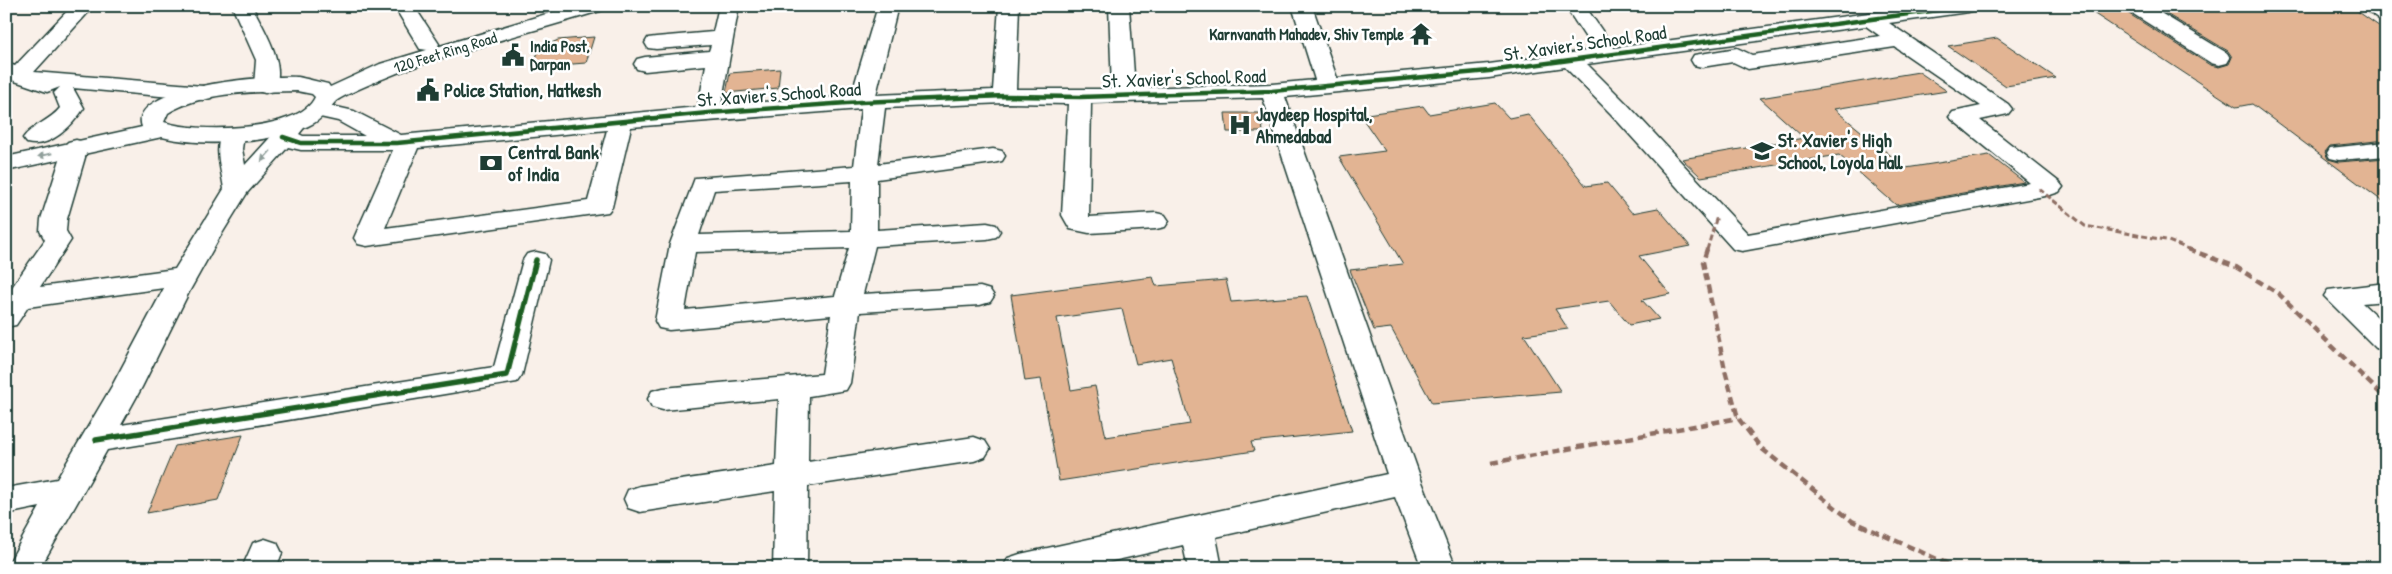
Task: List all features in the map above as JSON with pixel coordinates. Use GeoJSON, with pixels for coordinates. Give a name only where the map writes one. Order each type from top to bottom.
{"type":"FeatureCollection","features":[{"type":"Feature","properties":{"kind":"street"},"geometry":{"type":"LineString","coordinates":[[19,74],[84,6]]}},
{"type":"Feature","properties":{"kind":"street"},"geometry":{"type":"LineString","coordinates":[[242,6],[267,60],[265,86]]}},
{"type":"Feature","properties":{"kind":"street"},"geometry":{"type":"LineString","coordinates":[[404,6],[428,44]]}},
{"type":"Feature","properties":{"kind":"street","name":"120 Feet Ring Road"},"geometry":{"type":"LineString","coordinates":[[297,84],[554,6]]}},
{"type":"Feature","properties":{"kind":"street","name":"120 Feet Ring Road"},"geometry":{"type":"LineString","coordinates":[[289,130],[323,103],[354,84],[388,69],[596,6]]}},
{"type":"Feature","properties":{"kind":"street"},"geometry":{"type":"LineString","coordinates":[[664,399],[835,383],[847,304],[864,238],[867,102],[888,6]]}},
{"type":"Feature","properties":{"kind":"street"},"geometry":{"type":"LineString","coordinates":[[1004,96],[1009,6]]}},
{"type":"Feature","properties":{"kind":"street"},"geometry":{"type":"LineString","coordinates":[[1119,6],[1124,94]]}},
{"type":"Feature","properties":{"kind":"street"},"geometry":{"type":"LineString","coordinates":[[1302,6],[1328,85]]}},
{"type":"Feature","properties":{"kind":"street"},"geometry":{"type":"LineString","coordinates":[[1575,6],[1608,55]]}},
{"type":"Feature","properties":{"kind":"street","name":"St. Xavier's School Road"},"geometry":{"type":"LineString","coordinates":[[289,130],[301,143],[403,142],[621,122],[710,105],[867,102],[1004,96],[1080,97],[1124,94],[1272,91],[1489,71],[1579,68],[1608,55],[1869,19],[1894,11],[1968,6]]}},
{"type":"Feature","properties":{"kind":"street"},"geometry":{"type":"LineString","coordinates":[[2134,6],[2219,58]]}},
{"type":"Feature","properties":{"kind":"street"},"geometry":{"type":"LineString","coordinates":[[2371,6],[2386,15]]}},
{"type":"Feature","properties":{"kind":"street"},"geometry":{"type":"LineString","coordinates":[[1579,68],[1742,243],[2050,187],[1961,117],[2000,110],[1896,40],[1869,19]]}},
{"type":"Feature","properties":{"kind":"street"},"geometry":{"type":"LineString","coordinates":[[660,33],[725,29]]}},
{"type":"Feature","properties":{"kind":"street"},"geometry":{"type":"LineString","coordinates":[[645,64],[725,29]]}},
{"type":"Feature","properties":{"kind":"street"},"geometry":{"type":"LineString","coordinates":[[671,101],[710,105],[725,29]]}},
{"type":"Feature","properties":{"kind":"street"},"geometry":{"type":"LineString","coordinates":[[1579,68],[1737,55],[1748,62],[1896,40]]}},
{"type":"Feature","properties":{"kind":"street"},"geometry":{"type":"LineString","coordinates":[[19,74],[65,93],[161,116],[182,134],[232,135],[289,130]]}},
{"type":"Feature","properties":{"kind":"street"},"geometry":{"type":"LineString","coordinates":[[19,74],[203,93],[297,84],[320,89],[323,103],[346,116],[403,142],[367,238],[599,207],[621,122]]}},
{"type":"Feature","properties":{"kind":"street"},"geometry":{"type":"LineString","coordinates":[[346,116],[344,102],[354,84]]}},
{"type":"Feature","properties":{"kind":"street"},"geometry":{"type":"LineString","coordinates":[[1272,91],[1406,482],[1439,568]]}},
{"type":"Feature","properties":{"kind":"street"},"geometry":{"type":"LineString","coordinates":[[35,138],[68,116],[72,108],[65,93]]}},
{"type":"Feature","properties":{"kind":"street"},"geometry":{"type":"LineString","coordinates":[[6,164],[76,148],[161,116],[203,93]]}},
{"type":"Feature","properties":{"kind":"street"},"geometry":{"type":"LineString","coordinates":[[1080,97],[1075,216],[1079,223],[1089,226],[1156,222]]}},
{"type":"Feature","properties":{"kind":"street"},"geometry":{"type":"LineString","coordinates":[[6,145],[35,138],[161,116]]}},
{"type":"Feature","properties":{"kind":"street"},"geometry":{"type":"LineString","coordinates":[[22,568],[127,387],[185,276],[237,190],[289,130]]}},
{"type":"Feature","properties":{"kind":"street"},"geometry":{"type":"LineString","coordinates":[[232,135],[230,149],[237,190]]}},
{"type":"Feature","properties":{"kind":"street"},"geometry":{"type":"LineString","coordinates":[[13,308],[58,240],[53,231],[54,219],[76,148]]}},
{"type":"Feature","properties":{"kind":"street"},"geometry":{"type":"LineString","coordinates":[[2339,153],[2386,149]]}},
{"type":"Feature","properties":{"kind":"street"},"geometry":{"type":"LineString","coordinates":[[980,296],[847,304],[669,321],[683,244],[704,183],[865,173],[993,156]]}},
{"type":"Feature","properties":{"kind":"street"},"geometry":{"type":"LineString","coordinates":[[683,244],[864,238],[987,231]]}},
{"type":"Feature","properties":{"kind":"street"},"geometry":{"type":"LineString","coordinates":[[96,440],[507,376],[536,260]]}},
{"type":"Feature","properties":{"kind":"street"},"geometry":{"type":"LineString","coordinates":[[13,308],[185,276]]}},
{"type":"Feature","properties":{"kind":"street"},"geometry":{"type":"LineString","coordinates":[[2386,292],[2338,296],[2386,341]]}},
{"type":"Feature","properties":{"kind":"street"},"geometry":{"type":"LineString","coordinates":[[790,568],[794,387]]}},
{"type":"Feature","properties":{"kind":"street"},"geometry":{"type":"LineString","coordinates":[[640,499],[791,478],[974,449]]}},
{"type":"Feature","properties":{"kind":"street"},"geometry":{"type":"LineString","coordinates":[[1020,568],[1406,482]]}},
{"type":"Feature","properties":{"kind":"street"},"geometry":{"type":"LineString","coordinates":[[6,501],[68,489]]}},
{"type":"Feature","properties":{"kind":"street"},"geometry":{"type":"LineString","coordinates":[[1197,528],[1205,568]]}},
{"type":"Feature","properties":{"kind":"building"},"geometry":{"type":"Polygon","coordinates":[[[2153,6],[2350,6],[2386,31],[2386,140],[2330,146],[2325,152],[2328,159],[2339,162],[2386,158],[2386,204],[2252,104],[2236,107],[2090,11],[2123,7],[2126,12],[2210,65],[2219,67],[2229,64],[2232,57],[2228,51],[2153,6]]]}},
{"type":"Feature","properties":{"kind":"building"},"geometry":{"type":"Polygon","coordinates":[[[594,37],[586,63],[533,67],[539,49],[558,40],[594,37]]]}},
{"type":"Feature","properties":{"kind":"building"},"geometry":{"type":"Polygon","coordinates":[[[1997,38],[2056,78],[2006,86],[1948,46],[1997,38]]]}},
{"type":"Feature","properties":{"kind":"building"},"geometry":{"type":"Polygon","coordinates":[[[780,69],[778,88],[726,93],[730,73],[780,69]]]}},
{"type":"Feature","properties":{"kind":"building"},"geometry":{"type":"Polygon","coordinates":[[[1919,72],[1947,91],[1834,109],[1906,168],[1989,155],[2024,182],[1896,205],[1839,155],[1701,177],[1682,159],[1804,138],[1760,98],[1919,72]]]}},
{"type":"Feature","properties":{"kind":"building"},"geometry":{"type":"Polygon","coordinates":[[[1495,103],[1509,118],[1528,114],[1586,186],[1607,183],[1632,213],[1658,208],[1690,246],[1639,256],[1670,294],[1642,300],[1659,319],[1629,325],[1609,301],[1555,309],[1568,329],[1524,335],[1561,392],[1432,403],[1391,328],[1374,330],[1350,270],[1403,264],[1339,157],[1385,151],[1360,115],[1423,106],[1429,114],[1495,103]]]}},
{"type":"Feature","properties":{"kind":"building"},"geometry":{"type":"Polygon","coordinates":[[[1225,113],[1261,113],[1263,132],[1227,132],[1225,113]]]}},
{"type":"Feature","properties":{"kind":"building"},"geometry":{"type":"Polygon","coordinates":[[[1153,277],[1156,286],[1226,280],[1231,302],[1307,296],[1352,431],[1251,442],[1254,451],[1059,481],[1041,379],[1025,381],[1011,295],[1153,277]],[[1122,309],[1057,318],[1071,390],[1095,386],[1106,437],[1190,424],[1171,358],[1136,364],[1122,309]]]}},
{"type":"Feature","properties":{"kind":"building"},"geometry":{"type":"Polygon","coordinates":[[[243,435],[218,500],[147,513],[175,446],[243,435]]]}},
{"type":"Feature","properties":{"kind":"marked path"},"geometry":{"type":"LineString","coordinates":[[2039,189],[2085,226],[2166,240],[2236,267],[2279,294],[2386,399]]}},
{"type":"Feature","properties":{"kind":"marked path"},"geometry":{"type":"LineString","coordinates":[[1717,216],[1703,262],[1725,370],[1738,418],[1761,448],[1852,521],[1957,568]]}},
{"type":"Feature","properties":{"kind":"marked path"},"geometry":{"type":"LineString","coordinates":[[1491,463],[1738,418]]}},
{"type":"Feature","properties":{"kind":"cycle path"},"geometry":{"type":"LineString","coordinates":[[283,137],[301,143],[397,143],[708,113],[861,102],[1004,96],[1080,97],[1272,91],[1489,71],[1968,6]]}},
{"type":"Feature","properties":{"kind":"cycle path"},"geometry":{"type":"LineString","coordinates":[[96,440],[507,375],[536,260]]}},
{"type":"Feature","properties":{"kind":"place","name":"Karnvanath Mahadev, Shiv Temple"},"geometry":{"type":"Point","coordinates":[1421,34]}},
{"type":"Feature","properties":{"kind":"place","name":"India Post, Darpan"},"geometry":{"type":"Point","coordinates":[513,55]}},
{"type":"Feature","properties":{"kind":"place","name":"Police Station, Hatkesh"},"geometry":{"type":"Point","coordinates":[428,90]}},
{"type":"Feature","properties":{"kind":"place","name":"Jaydeep Hospital, Ahmedabad"},"geometry":{"type":"Point","coordinates":[1240,125]}},
{"type":"Feature","properties":{"kind":"place","name":"St. Xavier's High School, Loyola Hall"},"geometry":{"type":"Point","coordinates":[1762,151]}},
{"type":"Feature","properties":{"kind":"place","name":"Central Bank of India"},"geometry":{"type":"Point","coordinates":[491,163]}}]}
